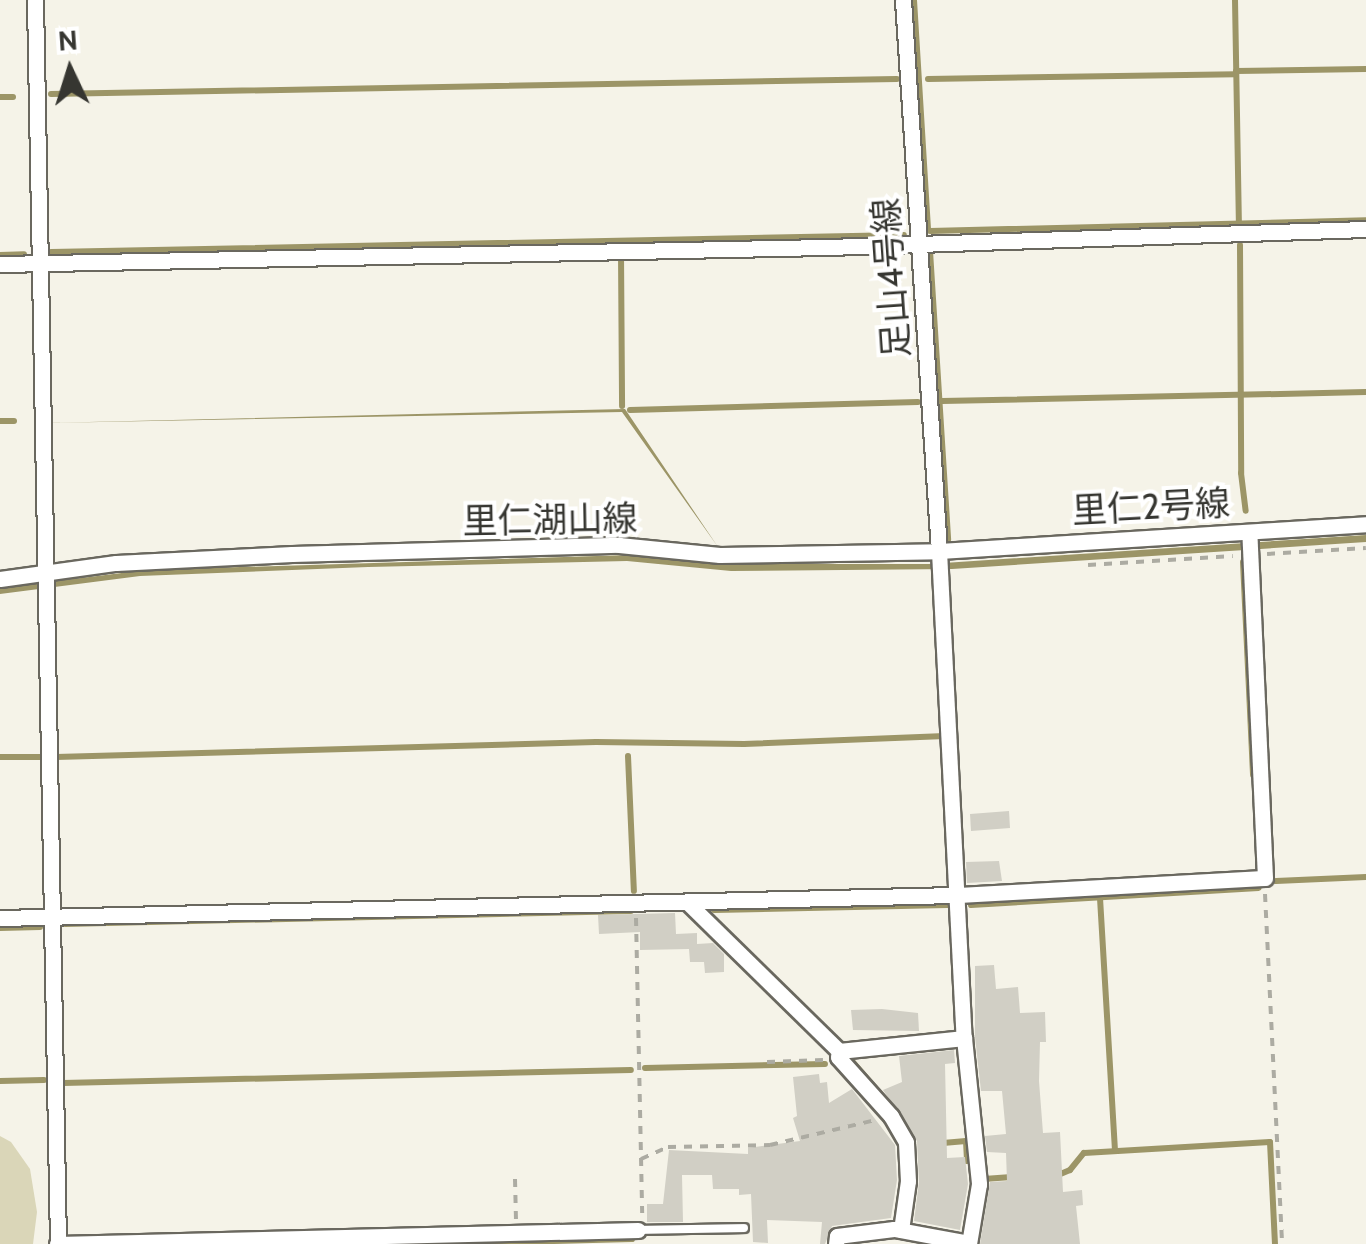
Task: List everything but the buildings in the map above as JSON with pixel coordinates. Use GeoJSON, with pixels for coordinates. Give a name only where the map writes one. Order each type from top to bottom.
{"type":"FeatureCollection","features":[{"type":"Feature","properties":{"kind":"street"},"geometry":{"type":"LineString","coordinates":[[35,0],[57,1244],[638,1230]]}},
{"type":"Feature","properties":{"kind":"street","name":"足山4号線"},"geometry":{"type":"LineString","coordinates":[[903,0],[939,552]]}},
{"type":"Feature","properties":{"kind":"street"},"geometry":{"type":"LineString","coordinates":[[0,264],[1366,229]]}},
{"type":"Feature","properties":{"kind":"street","name":"里仁2号線"},"geometry":{"type":"LineString","coordinates":[[939,552],[1366,524]]}},
{"type":"Feature","properties":{"kind":"street"},"geometry":{"type":"LineString","coordinates":[[0,918],[957,895],[1264,878],[1249,532]]}},
{"type":"Feature","properties":{"kind":"street","name":"里仁湖山線"},"geometry":{"type":"LineString","coordinates":[[0,579],[130,562],[619,545],[720,555],[939,552]]}},
{"type":"Feature","properties":{"kind":"street"},"geometry":{"type":"LineString","coordinates":[[836,1244],[837,1236],[900,1230],[969,1244],[979,1184],[964,1038],[939,552]]}},
{"type":"Feature","properties":{"kind":"street"},"geometry":{"type":"LineString","coordinates":[[687,902],[839,1054],[891,1116],[909,1155],[900,1230]]}},
{"type":"Feature","properties":{"kind":"street"},"geometry":{"type":"LineString","coordinates":[[839,1054],[964,1038]]}},
{"type":"Feature","properties":{"kind":"lane"},"geometry":{"type":"LineString","coordinates":[[638,1230],[744,1228]]}},
{"type":"Feature","properties":{"kind":"path"},"geometry":{"type":"LineString","coordinates":[[1088,565],[1366,548]]}},
{"type":"Feature","properties":{"kind":"path"},"geometry":{"type":"LineString","coordinates":[[1264,878],[1282,1244]]}},
{"type":"Feature","properties":{"kind":"path"},"geometry":{"type":"LineString","coordinates":[[636,903],[643,1223],[638,1230]]}},
{"type":"Feature","properties":{"kind":"path"},"geometry":{"type":"LineString","coordinates":[[768,1062],[839,1054]]}},
{"type":"Feature","properties":{"kind":"path"},"geometry":{"type":"LineString","coordinates":[[640,1158],[668,1147],[770,1145],[891,1116]]}},
{"type":"Feature","properties":{"kind":"path"},"geometry":{"type":"LineString","coordinates":[[515,1179],[516,1233]]}},
{"type":"Feature","properties":{"kind":"shaded area"},"geometry":{"type":"Polygon","coordinates":[[[625,409],[718,547],[622,412],[47,423],[625,409]]]}},
{"type":"Feature","properties":{"kind":"shaded area"},"geometry":{"type":"Polygon","coordinates":[[[1366,535],[1366,542],[952,569],[731,571],[627,561],[368,567],[140,576],[0,594],[0,588],[146,570],[629,555],[729,564],[929,564],[1366,535]]]}},
{"type":"Feature","properties":{"kind":"shaded area"},"geometry":{"type":"Polygon","coordinates":[[[0,1136],[11,1142],[30,1169],[37,1212],[33,1244],[0,1244],[0,1136]]]}},
{"type":"Feature","properties":{"kind":"waterway"},"geometry":{"type":"LineString","coordinates":[[914,0],[928,229]]}},
{"type":"Feature","properties":{"kind":"waterway"},"geometry":{"type":"LineString","coordinates":[[1235,0],[1239,225]]}},
{"type":"Feature","properties":{"kind":"waterway"},"geometry":{"type":"LineString","coordinates":[[1236,71],[1366,69]]}},
{"type":"Feature","properties":{"kind":"waterway"},"geometry":{"type":"LineString","coordinates":[[928,79],[1236,74]]}},
{"type":"Feature","properties":{"kind":"waterway"},"geometry":{"type":"LineString","coordinates":[[51,94],[897,79]]}},
{"type":"Feature","properties":{"kind":"waterway"},"geometry":{"type":"LineString","coordinates":[[0,97],[13,97]]}},
{"type":"Feature","properties":{"kind":"waterway"},"geometry":{"type":"LineString","coordinates":[[930,231],[1366,220]]}},
{"type":"Feature","properties":{"kind":"waterway"},"geometry":{"type":"LineString","coordinates":[[51,252],[904,235]]}},
{"type":"Feature","properties":{"kind":"waterway"},"geometry":{"type":"LineString","coordinates":[[1240,245],[1241,473],[1246,511]]}},
{"type":"Feature","properties":{"kind":"waterway"},"geometry":{"type":"LineString","coordinates":[[930,251],[948,539]]}},
{"type":"Feature","properties":{"kind":"waterway"},"geometry":{"type":"LineString","coordinates":[[621,253],[622,406]]}},
{"type":"Feature","properties":{"kind":"waterway"},"geometry":{"type":"LineString","coordinates":[[0,255],[24,254]]}},
{"type":"Feature","properties":{"kind":"waterway"},"geometry":{"type":"LineString","coordinates":[[942,401],[1366,392]]}},
{"type":"Feature","properties":{"kind":"waterway"},"geometry":{"type":"LineString","coordinates":[[630,410],[918,402]]}},
{"type":"Feature","properties":{"kind":"waterway"},"geometry":{"type":"LineString","coordinates":[[0,421],[14,421]]}},
{"type":"Feature","properties":{"kind":"waterway"},"geometry":{"type":"LineString","coordinates":[[1243,562],[1253,775]]}},
{"type":"Feature","properties":{"kind":"waterway"},"geometry":{"type":"LineString","coordinates":[[56,757],[596,742],[744,744],[939,736]]}},
{"type":"Feature","properties":{"kind":"waterway"},"geometry":{"type":"LineString","coordinates":[[628,756],[634,891]]}},
{"type":"Feature","properties":{"kind":"waterway"},"geometry":{"type":"LineString","coordinates":[[0,757],[40,757]]}},
{"type":"Feature","properties":{"kind":"waterway"},"geometry":{"type":"LineString","coordinates":[[1276,881],[1366,877]]}},
{"type":"Feature","properties":{"kind":"waterway"},"geometry":{"type":"LineString","coordinates":[[971,905],[1258,888]]}},
{"type":"Feature","properties":{"kind":"waterway"},"geometry":{"type":"LineString","coordinates":[[1100,898],[1115,1151]]}},
{"type":"Feature","properties":{"kind":"waterway"},"geometry":{"type":"LineString","coordinates":[[714,910],[947,905]]}},
{"type":"Feature","properties":{"kind":"waterway"},"geometry":{"type":"LineString","coordinates":[[65,924],[631,911]]}},
{"type":"Feature","properties":{"kind":"waterway"},"geometry":{"type":"LineString","coordinates":[[0,928],[40,927]]}},
{"type":"Feature","properties":{"kind":"waterway"},"geometry":{"type":"LineString","coordinates":[[851,1060],[904,1121]]}},
{"type":"Feature","properties":{"kind":"waterway"},"geometry":{"type":"LineString","coordinates":[[645,1068],[825,1064]]}},
{"type":"Feature","properties":{"kind":"waterway"},"geometry":{"type":"LineString","coordinates":[[63,1083],[631,1070]]}},
{"type":"Feature","properties":{"kind":"waterway"},"geometry":{"type":"LineString","coordinates":[[0,1081],[44,1080]]}},
{"type":"Feature","properties":{"kind":"waterway"},"geometry":{"type":"LineString","coordinates":[[943,1143],[966,1141],[967,1161]]}},
{"type":"Feature","properties":{"kind":"waterway"},"geometry":{"type":"LineString","coordinates":[[1058,1175],[1070,1170],[1084,1153],[1270,1142],[1275,1244]]}},
{"type":"Feature","properties":{"kind":"waterway"},"geometry":{"type":"LineString","coordinates":[[984,1179],[1015,1177]]}},
{"type":"Feature","properties":{"kind":"waterway"},"geometry":{"type":"LineString","coordinates":[[431,1244],[632,1239]]}}]}
